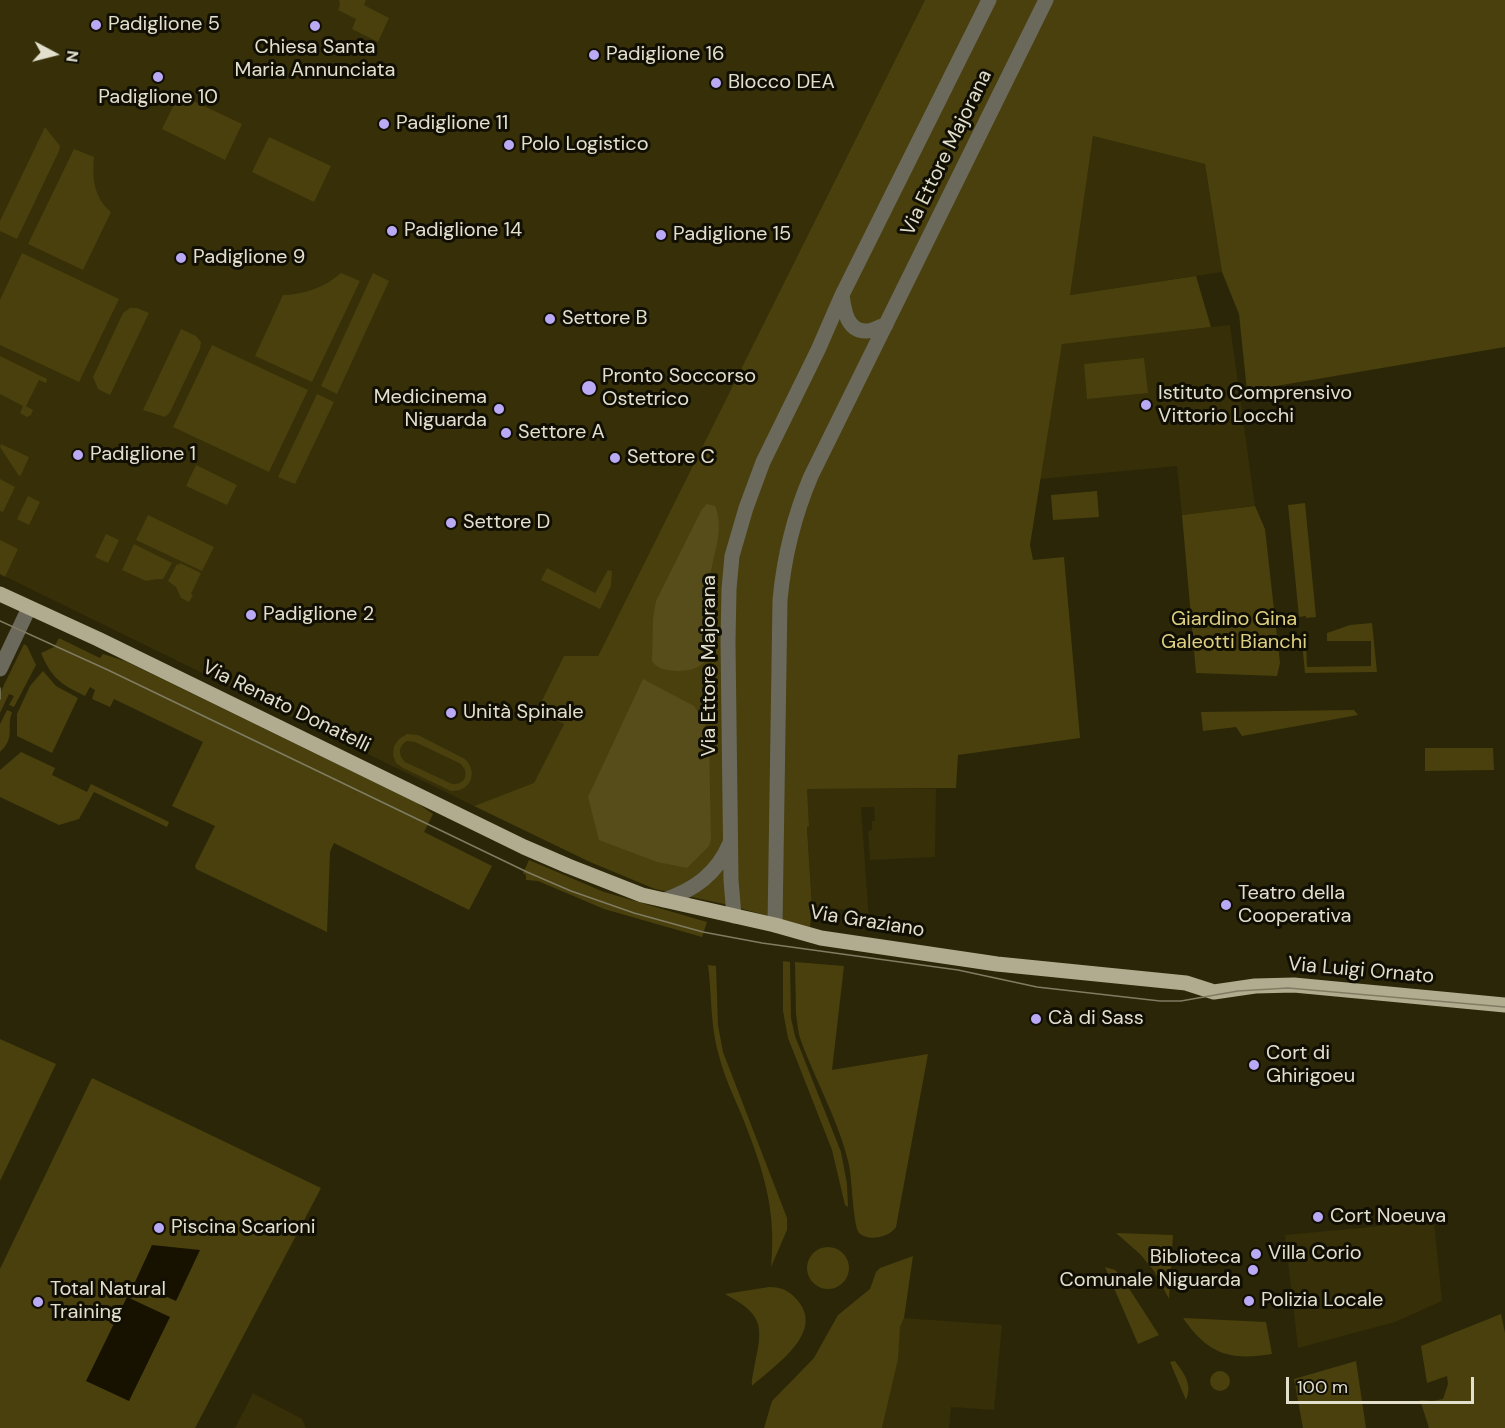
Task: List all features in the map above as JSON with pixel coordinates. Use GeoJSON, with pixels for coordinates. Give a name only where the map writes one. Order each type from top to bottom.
{"type":"FeatureCollection","features":[{"type":"Feature","properties":{"kind":"main road","name":"Via Renato Donatelli"},"geometry":{"type":"LineString","coordinates":[[0,594],[98,639],[524,847]]}},
{"type":"Feature","properties":{"kind":"main road","name":"Via Graziano"},"geometry":{"type":"LineString","coordinates":[[524,847],[597,878],[663,900],[775,925],[800,933],[997,964],[1186,983],[1214,992]]}},
{"type":"Feature","properties":{"kind":"main road","name":"Via Luigi Ornato"},"geometry":{"type":"LineString","coordinates":[[1214,992],[1254,986],[1294,985],[1505,1005]]}},
{"type":"Feature","properties":{"kind":"street","name":"Via Ettore Majorana"},"geometry":{"type":"LineString","coordinates":[[734,916],[731,880],[728,636],[732,556],[763,462],[818,350],[842,295],[989,0]]}},
{"type":"Feature","properties":{"kind":"street","name":"Via Ettore Majorana"},"geometry":{"type":"LineString","coordinates":[[775,925],[780,621],[786,558],[795,517],[811,476],[1046,0]]}},
{"type":"Feature","properties":{"kind":"street"},"geometry":{"type":"LineString","coordinates":[[842,295],[845,317],[854,327],[866,331],[886,325]]}},
{"type":"Feature","properties":{"kind":"street"},"geometry":{"type":"LineString","coordinates":[[0,669],[29,608]]}},
{"type":"Feature","properties":{"kind":"street"},"geometry":{"type":"LineString","coordinates":[[663,900],[687,892],[700,883],[722,858],[732,834]]}},
{"type":"Feature","properties":{"kind":"shaded area"},"geometry":{"type":"Polygon","coordinates":[[[0,0],[925,0],[534,784],[474,806],[0,574],[0,0]]]}},
{"type":"Feature","properties":{"kind":"shaded area"},"geometry":{"type":"Polygon","coordinates":[[[1093,136],[1205,164],[1222,272],[1069,295],[1093,136]]]}},
{"type":"Feature","properties":{"kind":"shaded area","name":"Istituto Comprensivo Vittorio Locchi"},"geometry":{"type":"Polygon","coordinates":[[[1230,325],[1255,506],[1182,515],[1177,466],[1040,479],[1062,343],[1230,325]]]}},
{"type":"Feature","properties":{"kind":"shaded area"},"geometry":{"type":"Polygon","coordinates":[[[707,504],[715,506],[719,524],[710,578],[710,651],[706,660],[697,667],[680,671],[666,670],[652,661],[656,601],[702,509],[707,504]]]}},
{"type":"Feature","properties":{"kind":"shaded area"},"geometry":{"type":"Polygon","coordinates":[[[643,679],[694,706],[704,721],[709,743],[711,839],[709,846],[687,868],[657,862],[599,840],[588,797],[643,679]]]}},
{"type":"Feature","properties":{"kind":"shaded area"},"geometry":{"type":"Polygon","coordinates":[[[806,789],[936,789],[935,857],[870,860],[868,832],[872,829],[872,821],[875,821],[874,807],[861,807],[869,920],[856,920],[854,910],[812,908],[806,789]]]}},
{"type":"Feature","properties":{"kind":"shaded area"},"geometry":{"type":"Polygon","coordinates":[[[1434,1221],[1442,1301],[1395,1322],[1298,1348],[1285,1235],[1434,1221]]]}},
{"type":"Feature","properties":{"kind":"shaded area"},"geometry":{"type":"Polygon","coordinates":[[[152,1245],[200,1250],[176,1301],[135,1282],[152,1245]]]}},
{"type":"Feature","properties":{"kind":"shaded area"},"geometry":{"type":"Polygon","coordinates":[[[127,1297],[170,1317],[129,1401],[86,1381],[127,1297]]]}},
{"type":"Feature","properties":{"kind":"shaded area"},"geometry":{"type":"Polygon","coordinates":[[[904,1318],[1002,1325],[994,1410],[951,1407],[949,1428],[882,1428],[897,1359],[900,1327],[904,1318]]]}},
{"type":"Feature","properties":{"kind":"shaded area"},"geometry":{"type":"Polygon","coordinates":[[[253,1393],[302,1419],[306,1428],[235,1428],[253,1393]]]}},
{"type":"Feature","properties":{"kind":"green space"},"geometry":{"type":"Polygon","coordinates":[[[339,0],[366,0],[364,5],[389,18],[378,42],[352,29],[356,19],[338,10],[339,0]]]}},
{"type":"Feature","properties":{"kind":"green space"},"geometry":{"type":"Polygon","coordinates":[[[925,0],[1505,0],[1505,347],[1247,391],[1239,314],[1222,272],[1205,164],[1093,136],[1070,295],[1196,276],[1211,327],[1062,344],[1030,545],[1033,560],[1064,557],[1080,738],[958,755],[956,788],[807,789],[812,908],[810,927],[724,904],[655,889],[590,862],[474,806],[534,783],[564,724],[537,711],[564,656],[598,656],[925,0]]]}},
{"type":"Feature","properties":{"kind":"green space"},"geometry":{"type":"Polygon","coordinates":[[[179,94],[242,124],[225,160],[162,129],[179,94]]]}},
{"type":"Feature","properties":{"kind":"green space"},"geometry":{"type":"Polygon","coordinates":[[[45,127],[60,146],[59,151],[17,239],[0,231],[0,221],[45,127]]]}},
{"type":"Feature","properties":{"kind":"green space"},"geometry":{"type":"Polygon","coordinates":[[[269,137],[331,166],[314,202],[252,172],[269,137]]]}},
{"type":"Feature","properties":{"kind":"green space"},"geometry":{"type":"Polygon","coordinates":[[[74,149],[94,157],[95,187],[101,200],[111,212],[83,270],[28,244],[74,149]]]}},
{"type":"Feature","properties":{"kind":"green space"},"geometry":{"type":"Polygon","coordinates":[[[22,253],[119,299],[79,382],[0,345],[0,300],[22,253]]]}},
{"type":"Feature","properties":{"kind":"green space"},"geometry":{"type":"Polygon","coordinates":[[[341,273],[360,281],[312,382],[255,356],[283,295],[314,289],[328,283],[341,273]]]}},
{"type":"Feature","properties":{"kind":"green space"},"geometry":{"type":"Polygon","coordinates":[[[373,273],[389,281],[337,394],[321,386],[373,273]]]}},
{"type":"Feature","properties":{"kind":"green space"},"geometry":{"type":"Polygon","coordinates":[[[130,308],[149,313],[110,395],[98,389],[93,377],[123,313],[130,308]]]}},
{"type":"Feature","properties":{"kind":"green space"},"geometry":{"type":"Polygon","coordinates":[[[181,329],[196,336],[201,342],[200,349],[170,412],[165,417],[143,410],[181,329]]]}},
{"type":"Feature","properties":{"kind":"green space"},"geometry":{"type":"Polygon","coordinates":[[[212,345],[308,390],[269,472],[173,427],[212,345]]]}},
{"type":"Feature","properties":{"kind":"green space"},"geometry":{"type":"Polygon","coordinates":[[[0,356],[47,379],[46,383],[39,380],[26,406],[33,410],[27,417],[20,413],[23,406],[0,394],[0,356]]]}},
{"type":"Feature","properties":{"kind":"green space"},"geometry":{"type":"Polygon","coordinates":[[[1144,358],[1148,393],[1087,399],[1084,364],[1144,358]]]}},
{"type":"Feature","properties":{"kind":"green space"},"geometry":{"type":"Polygon","coordinates":[[[317,394],[334,402],[295,484],[278,477],[317,394]]]}},
{"type":"Feature","properties":{"kind":"green space"},"geometry":{"type":"Polygon","coordinates":[[[1,444],[29,457],[21,475],[19,476],[0,447],[1,444]]]}},
{"type":"Feature","properties":{"kind":"green space"},"geometry":{"type":"Polygon","coordinates":[[[196,465],[237,485],[227,505],[186,486],[196,465]]]}},
{"type":"Feature","properties":{"kind":"green space"},"geometry":{"type":"Polygon","coordinates":[[[0,479],[15,487],[3,512],[0,511],[0,479]]]}},
{"type":"Feature","properties":{"kind":"green space"},"geometry":{"type":"Polygon","coordinates":[[[1097,491],[1099,517],[1053,520],[1051,495],[1097,491]]]}},
{"type":"Feature","properties":{"kind":"green space"},"geometry":{"type":"Polygon","coordinates":[[[28,496],[40,502],[29,525],[17,519],[28,496]]]}},
{"type":"Feature","properties":{"kind":"green space"},"geometry":{"type":"Polygon","coordinates":[[[1305,503],[1316,617],[1306,618],[1306,616],[1299,617],[1288,505],[1305,503]]]}},
{"type":"Feature","properties":{"kind":"green space","name":"Giardino Gina Galeotti Bianchi"},"geometry":{"type":"Polygon","coordinates":[[[1255,506],[1265,529],[1280,663],[1277,676],[1196,673],[1182,515],[1255,506]]]}},
{"type":"Feature","properties":{"kind":"green space"},"geometry":{"type":"Polygon","coordinates":[[[148,515],[214,547],[202,571],[136,540],[148,515]]]}},
{"type":"Feature","properties":{"kind":"green space"},"geometry":{"type":"Polygon","coordinates":[[[106,534],[119,540],[108,563],[95,557],[106,534]]]}},
{"type":"Feature","properties":{"kind":"green space"},"geometry":{"type":"Polygon","coordinates":[[[0,540],[18,549],[5,577],[0,574],[0,540]]]}},
{"type":"Feature","properties":{"kind":"green space"},"geometry":{"type":"Polygon","coordinates":[[[134,544],[172,563],[163,579],[146,581],[122,570],[134,544]]]}},
{"type":"Feature","properties":{"kind":"green space"},"geometry":{"type":"Polygon","coordinates":[[[180,563],[201,573],[189,602],[181,598],[176,587],[168,581],[177,564],[180,563]]]}},
{"type":"Feature","properties":{"kind":"green space"},"geometry":{"type":"Polygon","coordinates":[[[547,568],[595,593],[608,570],[612,571],[611,586],[600,609],[541,580],[547,568]]]}},
{"type":"Feature","properties":{"kind":"green space"},"geometry":{"type":"Polygon","coordinates":[[[1372,623],[1377,672],[1305,673],[1302,642],[1306,642],[1307,667],[1371,666],[1371,641],[1327,641],[1327,633],[1350,625],[1372,623]]]}},
{"type":"Feature","properties":{"kind":"green space"},"geometry":{"type":"Polygon","coordinates":[[[59,638],[100,658],[103,654],[125,661],[417,803],[433,814],[424,832],[492,866],[469,910],[334,843],[330,852],[327,932],[196,869],[195,866],[215,826],[172,806],[203,742],[114,699],[110,707],[92,699],[95,690],[90,687],[85,696],[63,684],[53,675],[41,653],[54,647],[59,638]]]}},
{"type":"Feature","properties":{"kind":"green space"},"geometry":{"type":"Polygon","coordinates":[[[24,644],[36,665],[14,707],[9,705],[14,696],[9,694],[0,713],[0,693],[24,644]]]}},
{"type":"Feature","properties":{"kind":"green space"},"geometry":{"type":"Polygon","coordinates":[[[43,671],[56,686],[78,698],[52,753],[17,736],[17,714],[30,686],[43,671]]]}},
{"type":"Feature","properties":{"kind":"green space"},"geometry":{"type":"Polygon","coordinates":[[[7,710],[12,712],[9,737],[0,752],[0,724],[7,710]]]}},
{"type":"Feature","properties":{"kind":"green space"},"geometry":{"type":"Polygon","coordinates":[[[1354,710],[1358,715],[1242,736],[1236,727],[1203,731],[1201,712],[1354,710]]]}},
{"type":"Feature","properties":{"kind":"green space"},"geometry":{"type":"Polygon","coordinates":[[[407,734],[418,735],[465,759],[471,770],[470,781],[463,788],[451,791],[403,768],[396,763],[393,755],[394,746],[407,734]],[[407,741],[401,748],[400,754],[405,762],[452,784],[459,784],[463,781],[465,770],[461,764],[415,742],[407,741]]]}},
{"type":"Feature","properties":{"kind":"green space"},"geometry":{"type":"Polygon","coordinates":[[[1425,748],[1493,748],[1494,770],[1425,771],[1425,748]]]}},
{"type":"Feature","properties":{"kind":"green space"},"geometry":{"type":"Polygon","coordinates":[[[21,752],[55,768],[52,775],[87,792],[91,784],[169,822],[167,827],[94,792],[79,819],[59,825],[0,797],[0,770],[21,752]]]}},
{"type":"Feature","properties":{"kind":"green space"},"geometry":{"type":"Polygon","coordinates":[[[529,860],[604,892],[707,922],[702,937],[604,909],[538,881],[526,880],[526,875],[523,873],[529,860]]]}},
{"type":"Feature","properties":{"kind":"green space"},"geometry":{"type":"Polygon","coordinates":[[[783,961],[790,962],[791,1018],[795,1036],[841,1152],[847,1184],[848,1207],[845,1205],[832,1150],[788,1038],[783,1011],[783,961]]]}},
{"type":"Feature","properties":{"kind":"green space"},"geometry":{"type":"Polygon","coordinates":[[[795,962],[844,966],[832,1070],[928,1054],[896,1227],[884,1236],[873,1238],[863,1236],[857,1229],[845,1148],[799,1035],[796,1014],[795,962]]]}},
{"type":"Feature","properties":{"kind":"green space"},"geometry":{"type":"Polygon","coordinates":[[[708,965],[716,966],[718,1025],[723,1052],[787,1218],[787,1230],[771,1267],[770,1206],[755,1150],[719,1056],[713,1022],[708,965]]]}},
{"type":"Feature","properties":{"kind":"green space"},"geometry":{"type":"Polygon","coordinates":[[[0,1039],[56,1064],[0,1181],[0,1039]]]}},
{"type":"Feature","properties":{"kind":"green space","name":"Piscina Scarioni"},"geometry":{"type":"Polygon","coordinates":[[[92,1078],[321,1188],[195,1428],[0,1428],[0,1269],[92,1078]]]}},
{"type":"Feature","properties":{"kind":"green space"},"geometry":{"type":"Polygon","coordinates":[[[1116,1233],[1173,1235],[1169,1299],[1154,1271],[1140,1254],[1116,1233]]]}},
{"type":"Feature","properties":{"kind":"green space"},"geometry":{"type":"Polygon","coordinates":[[[828,1247],[836,1248],[843,1253],[848,1260],[848,1276],[843,1283],[836,1288],[828,1289],[820,1288],[813,1283],[808,1276],[807,1268],[808,1260],[813,1253],[820,1248],[828,1247]]]}},
{"type":"Feature","properties":{"kind":"green space"},"geometry":{"type":"Polygon","coordinates":[[[913,1256],[904,1318],[900,1327],[898,1359],[882,1428],[764,1428],[772,1401],[814,1358],[838,1315],[870,1289],[876,1272],[880,1268],[913,1256]]]}},
{"type":"Feature","properties":{"kind":"green space"},"geometry":{"type":"Polygon","coordinates":[[[1105,1267],[1115,1270],[1121,1276],[1159,1335],[1138,1344],[1105,1267]]]}},
{"type":"Feature","properties":{"kind":"green space"},"geometry":{"type":"Polygon","coordinates":[[[769,1287],[789,1292],[798,1301],[805,1313],[805,1325],[801,1337],[793,1348],[752,1386],[759,1338],[757,1321],[746,1308],[725,1294],[769,1287]]]}},
{"type":"Feature","properties":{"kind":"green space"},"geometry":{"type":"Polygon","coordinates":[[[1501,1314],[1505,1333],[1505,1428],[1429,1428],[1420,1400],[1443,1399],[1448,1384],[1447,1376],[1427,1383],[1421,1346],[1501,1314]]]}},
{"type":"Feature","properties":{"kind":"green space"},"geometry":{"type":"Polygon","coordinates":[[[1183,1318],[1266,1322],[1272,1354],[1243,1356],[1221,1352],[1201,1340],[1183,1318]]]}},
{"type":"Feature","properties":{"kind":"green space"},"geometry":{"type":"Polygon","coordinates":[[[1175,1361],[1188,1384],[1186,1400],[1170,1362],[1175,1361]]]}},
{"type":"Feature","properties":{"kind":"green space"},"geometry":{"type":"Polygon","coordinates":[[[1356,1361],[1366,1428],[1303,1428],[1294,1379],[1356,1361]]]}},
{"type":"Feature","properties":{"kind":"green space"},"geometry":{"type":"Polygon","coordinates":[[[1216,1371],[1224,1371],[1230,1377],[1230,1385],[1224,1391],[1216,1391],[1210,1385],[1210,1377],[1216,1371]]]}},
{"type":"Feature","properties":{"kind":"tram line"},"geometry":{"type":"LineString","coordinates":[[0,621],[108,670],[527,872],[571,891],[634,913],[703,932],[762,943],[958,970],[1037,987],[1160,1001],[1181,1001],[1238,991],[1288,988],[1505,1007]]}},
{"type":"Feature","properties":{"kind":"tram line"},"geometry":{"type":"LineString","coordinates":[[0,688],[0,699]]}},
{"type":"Feature","properties":{"kind":"place","name":"Padiglione 5"},"geometry":{"type":"Point","coordinates":[96,25]}},
{"type":"Feature","properties":{"kind":"place","name":"Chiesa Santa Maria Annunciata"},"geometry":{"type":"Point","coordinates":[315,26]}},
{"type":"Feature","properties":{"kind":"place","name":"Padiglione 16"},"geometry":{"type":"Point","coordinates":[594,55]}},
{"type":"Feature","properties":{"kind":"place","name":"Padiglione 10"},"geometry":{"type":"Point","coordinates":[158,77]}},
{"type":"Feature","properties":{"kind":"place","name":"Blocco DEA"},"geometry":{"type":"Point","coordinates":[716,83]}},
{"type":"Feature","properties":{"kind":"place","name":"Padiglione 11"},"geometry":{"type":"Point","coordinates":[384,124]}},
{"type":"Feature","properties":{"kind":"place","name":"Polo Logistico"},"geometry":{"type":"Point","coordinates":[509,145]}},
{"type":"Feature","properties":{"kind":"place","name":"Padiglione 14"},"geometry":{"type":"Point","coordinates":[392,231]}},
{"type":"Feature","properties":{"kind":"place","name":"Padiglione 15"},"geometry":{"type":"Point","coordinates":[661,235]}},
{"type":"Feature","properties":{"kind":"place","name":"Padiglione 9"},"geometry":{"type":"Point","coordinates":[181,258]}},
{"type":"Feature","properties":{"kind":"place","name":"Settore B"},"geometry":{"type":"Point","coordinates":[550,319]}},
{"type":"Feature","properties":{"kind":"place","name":"Pronto Soccorso Ostetrico"},"geometry":{"type":"Point","coordinates":[589,388]}},
{"type":"Feature","properties":{"kind":"place","name":"Istituto Comprensivo Vittorio Locchi"},"geometry":{"type":"Point","coordinates":[1146,405]}},
{"type":"Feature","properties":{"kind":"place","name":"Medicinema Niguarda"},"geometry":{"type":"Point","coordinates":[499,409]}},
{"type":"Feature","properties":{"kind":"place","name":"Settore A"},"geometry":{"type":"Point","coordinates":[506,433]}},
{"type":"Feature","properties":{"kind":"place","name":"Padiglione 1"},"geometry":{"type":"Point","coordinates":[78,455]}},
{"type":"Feature","properties":{"kind":"place","name":"Settore C"},"geometry":{"type":"Point","coordinates":[615,458]}},
{"type":"Feature","properties":{"kind":"place","name":"Settore D"},"geometry":{"type":"Point","coordinates":[451,523]}},
{"type":"Feature","properties":{"kind":"place","name":"Padiglione 2"},"geometry":{"type":"Point","coordinates":[251,615]}},
{"type":"Feature","properties":{"kind":"place","name":"Unità Spinale"},"geometry":{"type":"Point","coordinates":[451,713]}},
{"type":"Feature","properties":{"kind":"place","name":"Teatro della Cooperativa"},"geometry":{"type":"Point","coordinates":[1226,905]}},
{"type":"Feature","properties":{"kind":"place","name":"Cà di Sass"},"geometry":{"type":"Point","coordinates":[1036,1019]}},
{"type":"Feature","properties":{"kind":"place","name":"Cort di Ghirigoeu"},"geometry":{"type":"Point","coordinates":[1254,1065]}},
{"type":"Feature","properties":{"kind":"place","name":"Cort Noeuva"},"geometry":{"type":"Point","coordinates":[1318,1217]}},
{"type":"Feature","properties":{"kind":"place","name":"Piscina Scarioni"},"geometry":{"type":"Point","coordinates":[159,1228]}},
{"type":"Feature","properties":{"kind":"place","name":"Villa Corio"},"geometry":{"type":"Point","coordinates":[1256,1254]}},
{"type":"Feature","properties":{"kind":"place","name":"Biblioteca Comunale Niguarda"},"geometry":{"type":"Point","coordinates":[1253,1270]}},
{"type":"Feature","properties":{"kind":"place","name":"Polizia Locale"},"geometry":{"type":"Point","coordinates":[1249,1301]}},
{"type":"Feature","properties":{"kind":"place","name":"Total Natural Training"},"geometry":{"type":"Point","coordinates":[38,1302]}}]}
